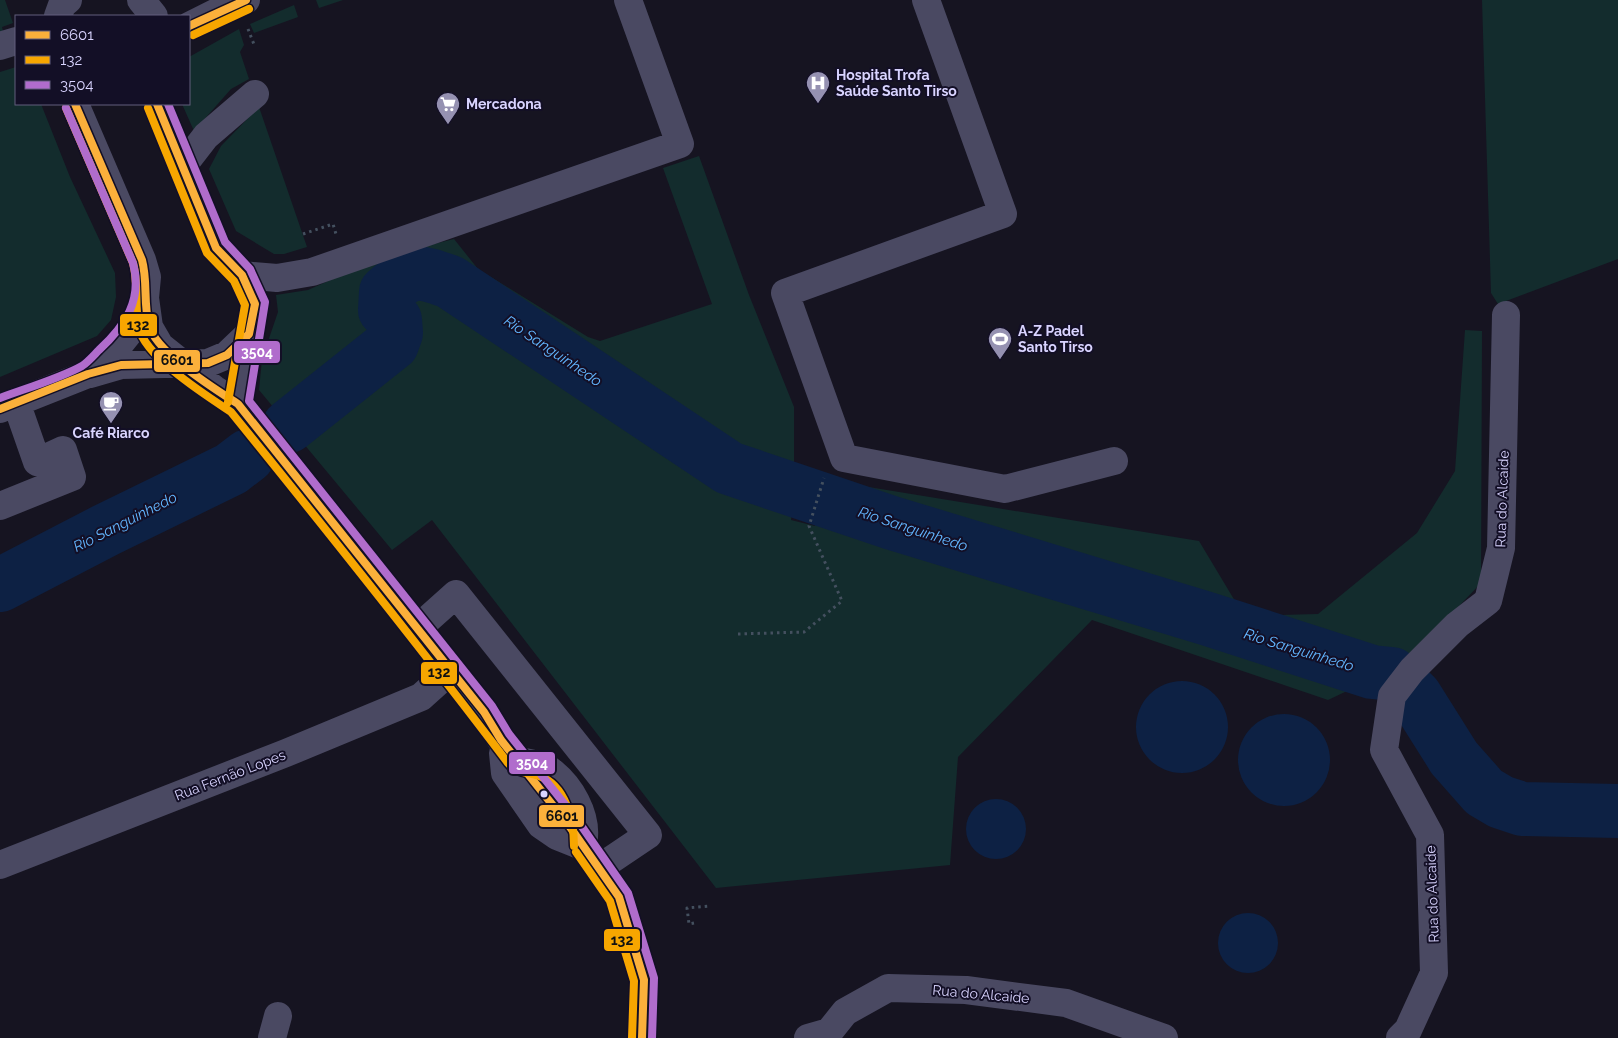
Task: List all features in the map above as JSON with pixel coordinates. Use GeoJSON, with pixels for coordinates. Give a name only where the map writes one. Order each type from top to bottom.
{"type":"FeatureCollection","features":[{"type":"Feature","properties":{"kind":"street"},"geometry":{"type":"LineString","coordinates":[[51,0],[51,15]]}},
{"type":"Feature","properties":{"kind":"street"},"geometry":{"type":"LineString","coordinates":[[58,15],[62,5],[68,0]]}},
{"type":"Feature","properties":{"kind":"street"},"geometry":{"type":"LineString","coordinates":[[142,0],[153,15]]}},
{"type":"Feature","properties":{"kind":"street"},"geometry":{"type":"LineString","coordinates":[[242,275],[277,278],[312,272],[680,144],[628,0]]}},
{"type":"Feature","properties":{"kind":"street"},"geometry":{"type":"LineString","coordinates":[[926,0],[1003,214],[785,293],[844,458],[1005,490],[1114,460]]}},
{"type":"Feature","properties":{"kind":"street"},"geometry":{"type":"LineString","coordinates":[[190,25],[228,6],[245,10]]}},
{"type":"Feature","properties":{"kind":"street"},"geometry":{"type":"LineString","coordinates":[[0,46],[15,41]]}},
{"type":"Feature","properties":{"kind":"street"},"geometry":{"type":"LineString","coordinates":[[182,167],[206,136],[255,94]]}},
{"type":"Feature","properties":{"kind":"street"},"geometry":{"type":"LineString","coordinates":[[75,105],[142,260],[147,277],[144,298],[135,325],[119,345],[88,374]]}},
{"type":"Feature","properties":{"kind":"street"},"geometry":{"type":"LineString","coordinates":[[157,105],[216,248],[242,275],[255,304],[238,404]]}},
{"type":"Feature","properties":{"kind":"street"},"geometry":{"type":"LineString","coordinates":[[144,298],[149,327],[160,346],[214,389],[238,404],[452,670],[484,712],[501,740],[519,761],[552,772],[563,785],[581,810],[585,827],[584,846]]}},
{"type":"Feature","properties":{"kind":"street","name":"Rua do Alcaide"},"geometry":{"type":"LineString","coordinates":[[1400,1038],[1408,1030],[1434,973],[1430,835],[1384,750],[1392,696],[1412,670],[1457,625],[1488,601],[1501,548],[1506,315]]}},
{"type":"Feature","properties":{"kind":"street"},"geometry":{"type":"LineString","coordinates":[[0,506],[72,477],[63,450],[38,462],[8,406],[88,374],[121,365],[208,363],[227,354],[249,334]]}},
{"type":"Feature","properties":{"kind":"street"},"geometry":{"type":"LineString","coordinates":[[418,628],[456,594],[648,835],[599,868]]}},
{"type":"Feature","properties":{"kind":"street","name":"Rua Fernão Lopes"},"geometry":{"type":"LineString","coordinates":[[0,865],[286,753],[421,697],[452,670]]}},
{"type":"Feature","properties":{"kind":"street"},"geometry":{"type":"LineString","coordinates":[[501,740],[505,773],[541,824],[557,836],[584,846],[619,897],[644,980],[642,1038]]}},
{"type":"Feature","properties":{"kind":"street","name":"Rua do Alcaide"},"geometry":{"type":"LineString","coordinates":[[808,1038],[846,1025],[888,988],[966,990],[1066,1003],[1121,1030],[1164,1038]]}},
{"type":"Feature","properties":{"kind":"path"},"geometry":{"type":"LineString","coordinates":[[245,10],[254,47]]}},
{"type":"Feature","properties":{"kind":"path"},"geometry":{"type":"LineString","coordinates":[[738,634],[804,632],[842,600],[809,526],[823,479]]}},
{"type":"Feature","properties":{"kind":"path"},"geometry":{"type":"LineString","coordinates":[[694,923],[689,924],[687,908],[710,906]]}},
{"type":"Feature","properties":{"kind":"green space"},"geometry":{"type":"Polygon","coordinates":[[[0,0],[5,0],[13,23],[2,27],[4,35],[0,36],[0,0]]]}},
{"type":"Feature","properties":{"kind":"green space"},"geometry":{"type":"Polygon","coordinates":[[[316,0],[343,0],[319,8],[316,0]]]}},
{"type":"Feature","properties":{"kind":"green space"},"geometry":{"type":"Polygon","coordinates":[[[1482,0],[1618,0],[1618,259],[1498,304],[1491,293],[1482,0]]]}},
{"type":"Feature","properties":{"kind":"green space"},"geometry":{"type":"Polygon","coordinates":[[[294,5],[298,17],[254,33],[250,24],[294,5]]]}},
{"type":"Feature","properties":{"kind":"green space"},"geometry":{"type":"Polygon","coordinates":[[[239,29],[244,45],[240,52],[249,79],[231,89],[194,131],[182,105],[190,105],[190,56],[239,29]]]}},
{"type":"Feature","properties":{"kind":"green space"},"geometry":{"type":"Polygon","coordinates":[[[15,67],[15,105],[41,105],[70,177],[115,273],[116,297],[111,320],[97,336],[0,377],[0,72],[15,67]]]}},
{"type":"Feature","properties":{"kind":"green space"},"geometry":{"type":"Polygon","coordinates":[[[259,107],[307,247],[284,254],[274,254],[236,231],[209,169],[221,146],[259,107]]]}},
{"type":"Feature","properties":{"kind":"green space"},"geometry":{"type":"Polygon","coordinates":[[[699,156],[749,295],[794,407],[794,490],[791,520],[815,526],[824,487],[844,483],[1199,541],[1244,616],[1318,614],[1417,533],[1455,471],[1465,330],[1482,331],[1481,583],[1404,664],[1328,700],[1092,620],[958,757],[950,865],[716,888],[432,520],[392,550],[259,390],[262,359],[278,312],[276,295],[308,290],[382,257],[454,239],[478,269],[588,337],[600,341],[712,304],[663,168],[699,156]]]}},
{"type":"Feature","properties":{"kind":"water"},"geometry":{"type":"Polygon","coordinates":[[[1182,681],[1200,684],[1215,694],[1225,709],[1228,727],[1225,745],[1215,760],[1200,770],[1182,773],[1164,770],[1149,760],[1139,745],[1136,727],[1139,709],[1149,694],[1164,684],[1182,681]]]}},
{"type":"Feature","properties":{"kind":"water"},"geometry":{"type":"Polygon","coordinates":[[[1284,714],[1302,717],[1317,727],[1327,742],[1330,760],[1327,778],[1317,793],[1302,803],[1284,806],[1266,803],[1251,793],[1241,778],[1238,760],[1241,742],[1251,727],[1266,717],[1284,714]]]}},
{"type":"Feature","properties":{"kind":"water"},"geometry":{"type":"Polygon","coordinates":[[[996,799],[1012,804],[1017,808],[1021,813],[1026,829],[1021,845],[1017,850],[1012,854],[996,859],[980,854],[975,850],[971,845],[966,829],[971,813],[975,808],[980,804],[996,799]]]}},
{"type":"Feature","properties":{"kind":"water"},"geometry":{"type":"Polygon","coordinates":[[[1248,913],[1264,918],[1269,922],[1273,927],[1278,943],[1273,959],[1269,964],[1264,968],[1248,973],[1232,968],[1227,964],[1223,959],[1218,943],[1223,927],[1227,922],[1232,918],[1248,913]]]}},
{"type":"Feature","properties":{"kind":"waterway","name":"Rio Sanguinhedo"},"geometry":{"type":"LineString","coordinates":[[289,426],[392,344],[396,333],[395,320],[385,310],[386,292],[402,279],[409,276],[416,274],[430,275],[450,282],[729,468],[892,523],[1208,619],[1372,672],[1392,674],[1415,696],[1454,758],[1484,792],[1501,802],[1522,809],[1618,811]]}},
{"type":"Feature","properties":{"kind":"waterway","name":"Rio Sanguinhedo"},"geometry":{"type":"LineString","coordinates":[[0,585],[106,530],[231,469],[248,456]]}},
{"type":"Feature","properties":{"kind":"transit line","name":"6601"},"geometry":{"type":"LineString","coordinates":[[190,26],[246,0]]}},
{"type":"Feature","properties":{"kind":"transit line","name":"132"},"geometry":{"type":"LineString","coordinates":[[193,35],[249,9]]}},
{"type":"Feature","properties":{"kind":"transit line","name":"6601"},"geometry":{"type":"LineString","coordinates":[[75,105],[142,260],[145,276],[147,317],[154,336],[162,347],[187,369],[238,404],[484,712],[501,740],[570,827],[619,897],[644,980],[642,1038]]}},
{"type":"Feature","properties":{"kind":"transit line","name":"6601"},"geometry":{"type":"LineString","coordinates":[[0,409],[88,374],[121,365],[208,363],[227,355],[249,334],[255,304],[242,275],[216,248],[157,105]]}},
{"type":"Feature","properties":{"kind":"transit line","name":"3504"},"geometry":{"type":"LineString","coordinates":[[168,105],[225,242],[250,269],[265,302],[249,401],[492,706],[509,734],[578,821],[628,893],[654,978],[652,1038]]}},
{"type":"Feature","properties":{"kind":"transit line","name":"132"},"geometry":{"type":"LineString","coordinates":[[66,108],[133,263],[136,279],[139,328],[144,339],[164,363],[178,375],[231,412],[371,586],[508,763],[518,770],[539,776],[556,787],[567,805],[574,836],[574,846]]}},
{"type":"Feature","properties":{"kind":"transit line","name":"3504"},"geometry":{"type":"LineString","coordinates":[[0,398],[53,379],[84,364],[108,341],[124,322],[130,311],[136,289],[133,263],[66,108]]}},
{"type":"Feature","properties":{"kind":"transit line","name":"132"},"geometry":{"type":"LineString","coordinates":[[148,108],[207,253],[234,281],[245,305],[228,402]]}},
{"type":"Feature","properties":{"kind":"transit line","name":"132"},"geometry":{"type":"LineString","coordinates":[[576,852],[610,901],[634,981],[632,1038]]}},
{"type":"Feature","properties":{"kind":"place","name":"Hospital Trofa Saúde Santo Tirso"},"geometry":{"type":"Point","coordinates":[818,104]}},
{"type":"Feature","properties":{"kind":"place","name":"Mercadona"},"geometry":{"type":"Point","coordinates":[448,125]}},
{"type":"Feature","properties":{"kind":"place","name":"A-Z Padel Santo Tirso"},"geometry":{"type":"Point","coordinates":[1000,360]}},
{"type":"Feature","properties":{"kind":"place","name":"Café Riarco"},"geometry":{"type":"Point","coordinates":[111,424]}}]}
